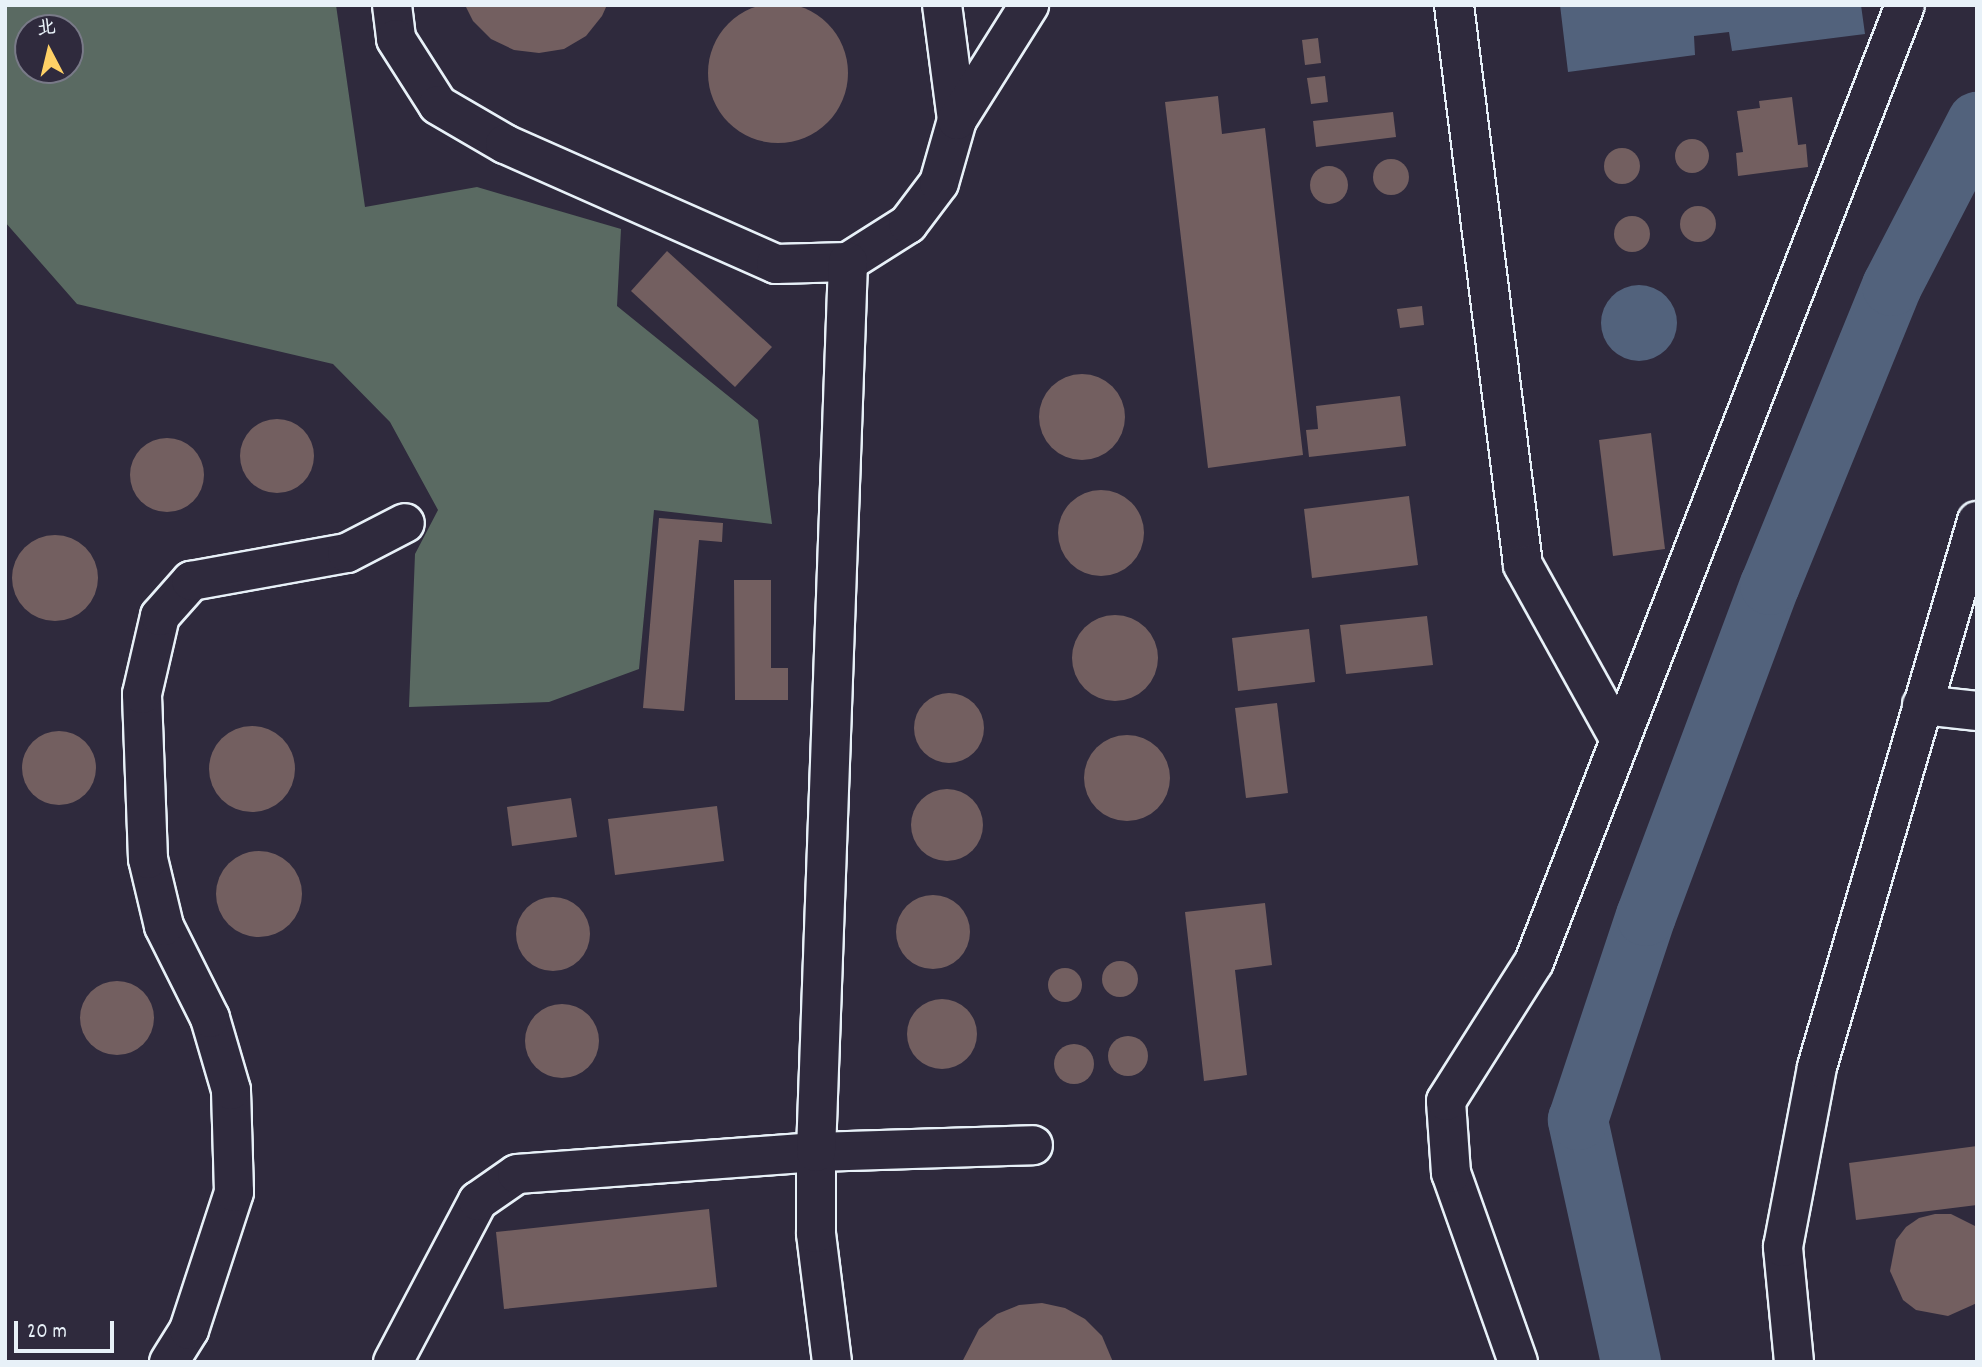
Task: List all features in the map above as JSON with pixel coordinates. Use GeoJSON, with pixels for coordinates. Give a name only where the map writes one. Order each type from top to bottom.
{"type":"FeatureCollection","features":[{"type":"Feature","properties":{"kind":"street"},"geometry":{"type":"LineString","coordinates":[[392,5],[396,39],[438,105],[505,144],[776,264],[848,262],[908,225],[939,183],[957,120],[1029,5]]}},
{"type":"Feature","properties":{"kind":"street"},"geometry":{"type":"LineString","coordinates":[[942,5],[957,120]]}},
{"type":"Feature","properties":{"kind":"street"},"geometry":{"type":"LineString","coordinates":[[1454,5],[1523,565],[1620,740]]}},
{"type":"Feature","properties":{"kind":"street"},"geometry":{"type":"LineString","coordinates":[[1518,1362],[1451,1173],[1446,1101],[1534,962],[1905,5]]}},
{"type":"Feature","properties":{"kind":"street"},"geometry":{"type":"LineString","coordinates":[[832,1362],[816,1233],[816,1152],[848,262]]}},
{"type":"Feature","properties":{"kind":"street"},"geometry":{"type":"LineString","coordinates":[[1794,1362],[1783,1247],[1817,1067],[1977,520]]}},
{"type":"Feature","properties":{"kind":"street"},"geometry":{"type":"LineString","coordinates":[[169,1362],[189,1330],[234,1192],[231,1090],[210,1018],[164,926],[148,859],[142,694],[160,616],[191,581],[346,553],[405,523]]}},
{"type":"Feature","properties":{"kind":"street"},"geometry":{"type":"LineString","coordinates":[[1922,705],[1977,711]]}},
{"type":"Feature","properties":{"kind":"street"},"geometry":{"type":"LineString","coordinates":[[393,1362],[478,1201],[517,1174],[816,1152],[1033,1145]]}},
{"type":"Feature","properties":{"kind":"street"},"geometry":{"type":"LineString","coordinates":[[421,1362],[478,1201]]}},
{"type":"Feature","properties":{"kind":"green space"},"geometry":{"type":"Polygon","coordinates":[[[5,5],[336,5],[365,207],[477,187],[621,229],[617,306],[758,420],[772,524],[654,510],[639,669],[549,702],[409,707],[415,554],[438,510],[390,422],[333,364],[77,304],[5,222],[5,5]]]}},
{"type":"Feature","properties":{"kind":"water"},"geometry":{"type":"Polygon","coordinates":[[[1560,5],[1861,5],[1865,34],[1732,51],[1729,32],[1694,36],[1695,55],[1568,72],[1560,5]]]}},
{"type":"Feature","properties":{"kind":"water"},"geometry":{"type":"Polygon","coordinates":[[[1639,285],[1654,288],[1666,296],[1674,308],[1677,323],[1674,338],[1666,350],[1654,358],[1639,361],[1624,358],[1612,350],[1604,338],[1601,323],[1604,308],[1612,296],[1624,288],[1639,285]]]}},
{"type":"Feature","properties":{"kind":"building"},"geometry":{"type":"Polygon","coordinates":[[[778,3],[805,9],[827,24],[842,46],[848,73],[842,100],[827,122],[805,137],[778,143],[751,137],[729,122],[714,100],[708,73],[714,46],[729,24],[751,9],[778,3]]]}},
{"type":"Feature","properties":{"kind":"building"},"geometry":{"type":"Polygon","coordinates":[[[465,5],[607,5],[586,36],[564,49],[539,53],[514,50],[491,39],[473,21],[465,5]]]}},
{"type":"Feature","properties":{"kind":"building"},"geometry":{"type":"Polygon","coordinates":[[[1318,38],[1321,63],[1305,65],[1302,40],[1318,38]]]}},
{"type":"Feature","properties":{"kind":"building"},"geometry":{"type":"Polygon","coordinates":[[[1325,76],[1328,102],[1311,104],[1307,78],[1325,76]]]}},
{"type":"Feature","properties":{"kind":"building"},"geometry":{"type":"Polygon","coordinates":[[[1218,96],[1222,134],[1265,128],[1303,455],[1208,468],[1165,102],[1218,96]]]}},
{"type":"Feature","properties":{"kind":"building"},"geometry":{"type":"Polygon","coordinates":[[[1792,97],[1798,145],[1806,144],[1808,167],[1738,176],[1736,153],[1743,152],[1737,111],[1760,108],[1759,101],[1792,97]]]}},
{"type":"Feature","properties":{"kind":"building"},"geometry":{"type":"Polygon","coordinates":[[[1393,112],[1396,137],[1316,147],[1313,121],[1393,112]]]}},
{"type":"Feature","properties":{"kind":"building"},"geometry":{"type":"Polygon","coordinates":[[[1692,139],[1704,144],[1709,156],[1704,168],[1692,173],[1680,168],[1675,156],[1680,144],[1692,139]]]}},
{"type":"Feature","properties":{"kind":"building"},"geometry":{"type":"Polygon","coordinates":[[[1622,148],[1635,153],[1640,166],[1635,179],[1622,184],[1609,179],[1604,166],[1609,153],[1622,148]]]}},
{"type":"Feature","properties":{"kind":"building"},"geometry":{"type":"Polygon","coordinates":[[[1391,159],[1404,164],[1409,177],[1404,190],[1391,195],[1378,190],[1373,177],[1378,164],[1391,159]]]}},
{"type":"Feature","properties":{"kind":"building"},"geometry":{"type":"Polygon","coordinates":[[[1329,166],[1343,171],[1348,185],[1343,199],[1329,204],[1315,199],[1310,185],[1315,171],[1329,166]]]}},
{"type":"Feature","properties":{"kind":"building"},"geometry":{"type":"Polygon","coordinates":[[[1698,206],[1711,211],[1716,224],[1711,237],[1698,242],[1685,237],[1680,224],[1685,211],[1698,206]]]}},
{"type":"Feature","properties":{"kind":"building"},"geometry":{"type":"Polygon","coordinates":[[[1632,216],[1644,222],[1650,234],[1644,246],[1632,252],[1620,246],[1614,234],[1620,222],[1632,216]]]}},
{"type":"Feature","properties":{"kind":"building"},"geometry":{"type":"Polygon","coordinates":[[[667,251],[772,347],[735,387],[631,291],[667,251]]]}},
{"type":"Feature","properties":{"kind":"building"},"geometry":{"type":"Polygon","coordinates":[[[1422,306],[1424,325],[1400,328],[1397,309],[1422,306]]]}},
{"type":"Feature","properties":{"kind":"building"},"geometry":{"type":"Polygon","coordinates":[[[1082,374],[1106,381],[1118,393],[1125,417],[1118,441],[1106,453],[1082,460],[1058,453],[1046,441],[1039,417],[1046,393],[1058,381],[1082,374]]]}},
{"type":"Feature","properties":{"kind":"building"},"geometry":{"type":"Polygon","coordinates":[[[1400,396],[1406,446],[1309,457],[1306,430],[1318,429],[1316,406],[1400,396]]]}},
{"type":"Feature","properties":{"kind":"building"},"geometry":{"type":"Polygon","coordinates":[[[270,419],[284,419],[298,425],[308,435],[314,456],[308,477],[298,487],[284,493],[270,493],[256,487],[246,477],[240,463],[240,449],[246,435],[256,425],[270,419]]]}},
{"type":"Feature","properties":{"kind":"building"},"geometry":{"type":"Polygon","coordinates":[[[1651,433],[1665,549],[1613,556],[1599,440],[1651,433]]]}},
{"type":"Feature","properties":{"kind":"building"},"geometry":{"type":"Polygon","coordinates":[[[167,438],[188,444],[198,454],[204,475],[198,496],[188,506],[167,512],[146,506],[136,496],[130,475],[136,454],[146,444],[167,438]]]}},
{"type":"Feature","properties":{"kind":"building"},"geometry":{"type":"Polygon","coordinates":[[[1101,490],[1125,497],[1137,509],[1144,533],[1137,557],[1125,569],[1101,576],[1077,569],[1065,557],[1058,533],[1065,509],[1077,497],[1101,490]]]}},
{"type":"Feature","properties":{"kind":"building"},"geometry":{"type":"Polygon","coordinates":[[[1409,496],[1418,565],[1312,578],[1304,509],[1409,496]]]}},
{"type":"Feature","properties":{"kind":"building"},"geometry":{"type":"Polygon","coordinates":[[[659,518],[723,523],[722,542],[699,540],[684,711],[643,708],[659,518]]]}},
{"type":"Feature","properties":{"kind":"building"},"geometry":{"type":"Polygon","coordinates":[[[55,535],[79,542],[91,554],[98,578],[91,602],[79,614],[55,621],[31,614],[19,602],[12,578],[19,554],[31,542],[55,535]]]}},
{"type":"Feature","properties":{"kind":"building"},"geometry":{"type":"Polygon","coordinates":[[[734,580],[771,580],[771,668],[788,668],[788,700],[735,700],[734,580]]]}},
{"type":"Feature","properties":{"kind":"building"},"geometry":{"type":"Polygon","coordinates":[[[1115,615],[1139,622],[1151,634],[1158,658],[1151,682],[1139,694],[1115,701],[1091,694],[1079,682],[1072,658],[1079,634],[1091,622],[1115,615]]]}},
{"type":"Feature","properties":{"kind":"building"},"geometry":{"type":"Polygon","coordinates":[[[1427,616],[1433,665],[1346,674],[1340,625],[1427,616]]]}},
{"type":"Feature","properties":{"kind":"building"},"geometry":{"type":"Polygon","coordinates":[[[1309,629],[1315,682],[1238,691],[1232,638],[1309,629]]]}},
{"type":"Feature","properties":{"kind":"building"},"geometry":{"type":"Polygon","coordinates":[[[949,693],[968,699],[978,709],[984,728],[978,747],[968,757],[949,763],[930,757],[920,747],[914,728],[920,709],[930,699],[949,693]]]}},
{"type":"Feature","properties":{"kind":"building"},"geometry":{"type":"Polygon","coordinates":[[[1277,703],[1288,793],[1246,798],[1235,708],[1277,703]]]}},
{"type":"Feature","properties":{"kind":"building"},"geometry":{"type":"Polygon","coordinates":[[[252,726],[276,733],[288,745],[295,769],[288,793],[276,805],[252,812],[228,805],[216,793],[209,769],[216,745],[228,733],[252,726]]]}},
{"type":"Feature","properties":{"kind":"building"},"geometry":{"type":"Polygon","coordinates":[[[59,731],[80,737],[90,747],[96,768],[90,789],[80,799],[59,805],[38,799],[28,789],[22,768],[28,747],[38,737],[59,731]]]}},
{"type":"Feature","properties":{"kind":"building"},"geometry":{"type":"Polygon","coordinates":[[[1127,735],[1151,742],[1163,754],[1170,778],[1163,802],[1151,814],[1127,821],[1103,814],[1091,802],[1084,778],[1091,754],[1103,742],[1127,735]]]}},
{"type":"Feature","properties":{"kind":"building"},"geometry":{"type":"Polygon","coordinates":[[[947,789],[967,795],[977,805],[983,825],[977,845],[967,855],[947,861],[927,855],[917,845],[911,825],[917,805],[927,795],[947,789]]]}},
{"type":"Feature","properties":{"kind":"building"},"geometry":{"type":"Polygon","coordinates":[[[571,798],[577,837],[512,846],[507,807],[571,798]]]}},
{"type":"Feature","properties":{"kind":"building"},"geometry":{"type":"Polygon","coordinates":[[[717,806],[724,861],[615,875],[608,819],[717,806]]]}},
{"type":"Feature","properties":{"kind":"building"},"geometry":{"type":"Polygon","coordinates":[[[259,851],[283,858],[295,870],[302,894],[295,918],[283,930],[259,937],[235,930],[223,918],[216,894],[223,870],[235,858],[259,851]]]}},
{"type":"Feature","properties":{"kind":"building"},"geometry":{"type":"Polygon","coordinates":[[[933,895],[947,898],[959,906],[967,918],[970,932],[967,946],[959,958],[947,966],[933,969],[919,966],[907,958],[899,946],[896,932],[899,918],[907,906],[919,898],[933,895]]]}},
{"type":"Feature","properties":{"kind":"building"},"geometry":{"type":"Polygon","coordinates":[[[553,897],[574,903],[584,913],[590,934],[584,955],[574,965],[553,971],[532,965],[522,955],[516,934],[522,913],[532,903],[553,897]]]}},
{"type":"Feature","properties":{"kind":"building"},"geometry":{"type":"Polygon","coordinates":[[[1265,903],[1272,965],[1235,970],[1247,1075],[1204,1081],[1185,912],[1265,903]]]}},
{"type":"Feature","properties":{"kind":"building"},"geometry":{"type":"Polygon","coordinates":[[[1120,961],[1133,966],[1138,979],[1133,992],[1120,997],[1107,992],[1102,979],[1107,966],[1120,961]]]}},
{"type":"Feature","properties":{"kind":"building"},"geometry":{"type":"Polygon","coordinates":[[[1065,968],[1077,973],[1082,985],[1077,997],[1065,1002],[1053,997],[1048,985],[1053,973],[1065,968]]]}},
{"type":"Feature","properties":{"kind":"building"},"geometry":{"type":"Polygon","coordinates":[[[117,981],[138,987],[148,997],[154,1018],[148,1039],[138,1049],[117,1055],[96,1049],[86,1039],[80,1018],[86,997],[96,987],[117,981]]]}},
{"type":"Feature","properties":{"kind":"building"},"geometry":{"type":"Polygon","coordinates":[[[949,999],[962,1005],[971,1014],[975,1020],[975,1048],[967,1059],[956,1067],[935,1069],[917,1059],[909,1048],[907,1027],[917,1009],[928,1001],[949,999]]]}},
{"type":"Feature","properties":{"kind":"building"},"geometry":{"type":"Polygon","coordinates":[[[562,1004],[583,1010],[593,1020],[599,1041],[593,1062],[583,1072],[562,1078],[541,1072],[531,1062],[525,1041],[531,1020],[541,1010],[562,1004]]]}},
{"type":"Feature","properties":{"kind":"building"},"geometry":{"type":"Polygon","coordinates":[[[1128,1036],[1142,1042],[1148,1056],[1142,1070],[1128,1076],[1114,1070],[1108,1056],[1114,1042],[1128,1036]]]}},
{"type":"Feature","properties":{"kind":"building"},"geometry":{"type":"Polygon","coordinates":[[[1074,1044],[1088,1050],[1094,1064],[1088,1078],[1074,1084],[1060,1078],[1054,1064],[1060,1050],[1074,1044]]]}},
{"type":"Feature","properties":{"kind":"building"},"geometry":{"type":"Polygon","coordinates":[[[1977,1146],[1977,1205],[1856,1220],[1849,1163],[1977,1146]]]}},
{"type":"Feature","properties":{"kind":"building"},"geometry":{"type":"Polygon","coordinates":[[[709,1209],[717,1287],[504,1309],[496,1232],[709,1209]]]}},
{"type":"Feature","properties":{"kind":"building"},"geometry":{"type":"Polygon","coordinates":[[[1951,1214],[1977,1227],[1977,1303],[1948,1316],[1916,1310],[1903,1300],[1890,1271],[1896,1240],[1906,1227],[1919,1218],[1951,1214]]]}},
{"type":"Feature","properties":{"kind":"building"},"geometry":{"type":"Polygon","coordinates":[[[1042,1303],[1065,1308],[1085,1319],[1102,1336],[1113,1362],[962,1362],[979,1329],[997,1314],[1019,1305],[1042,1303]]]}},
{"type":"Feature","properties":{"kind":"waterway"},"geometry":{"type":"LineString","coordinates":[[1631,1362],[1578,1120],[1646,916],[1770,585],[1892,286],[1977,122]]}}]}
